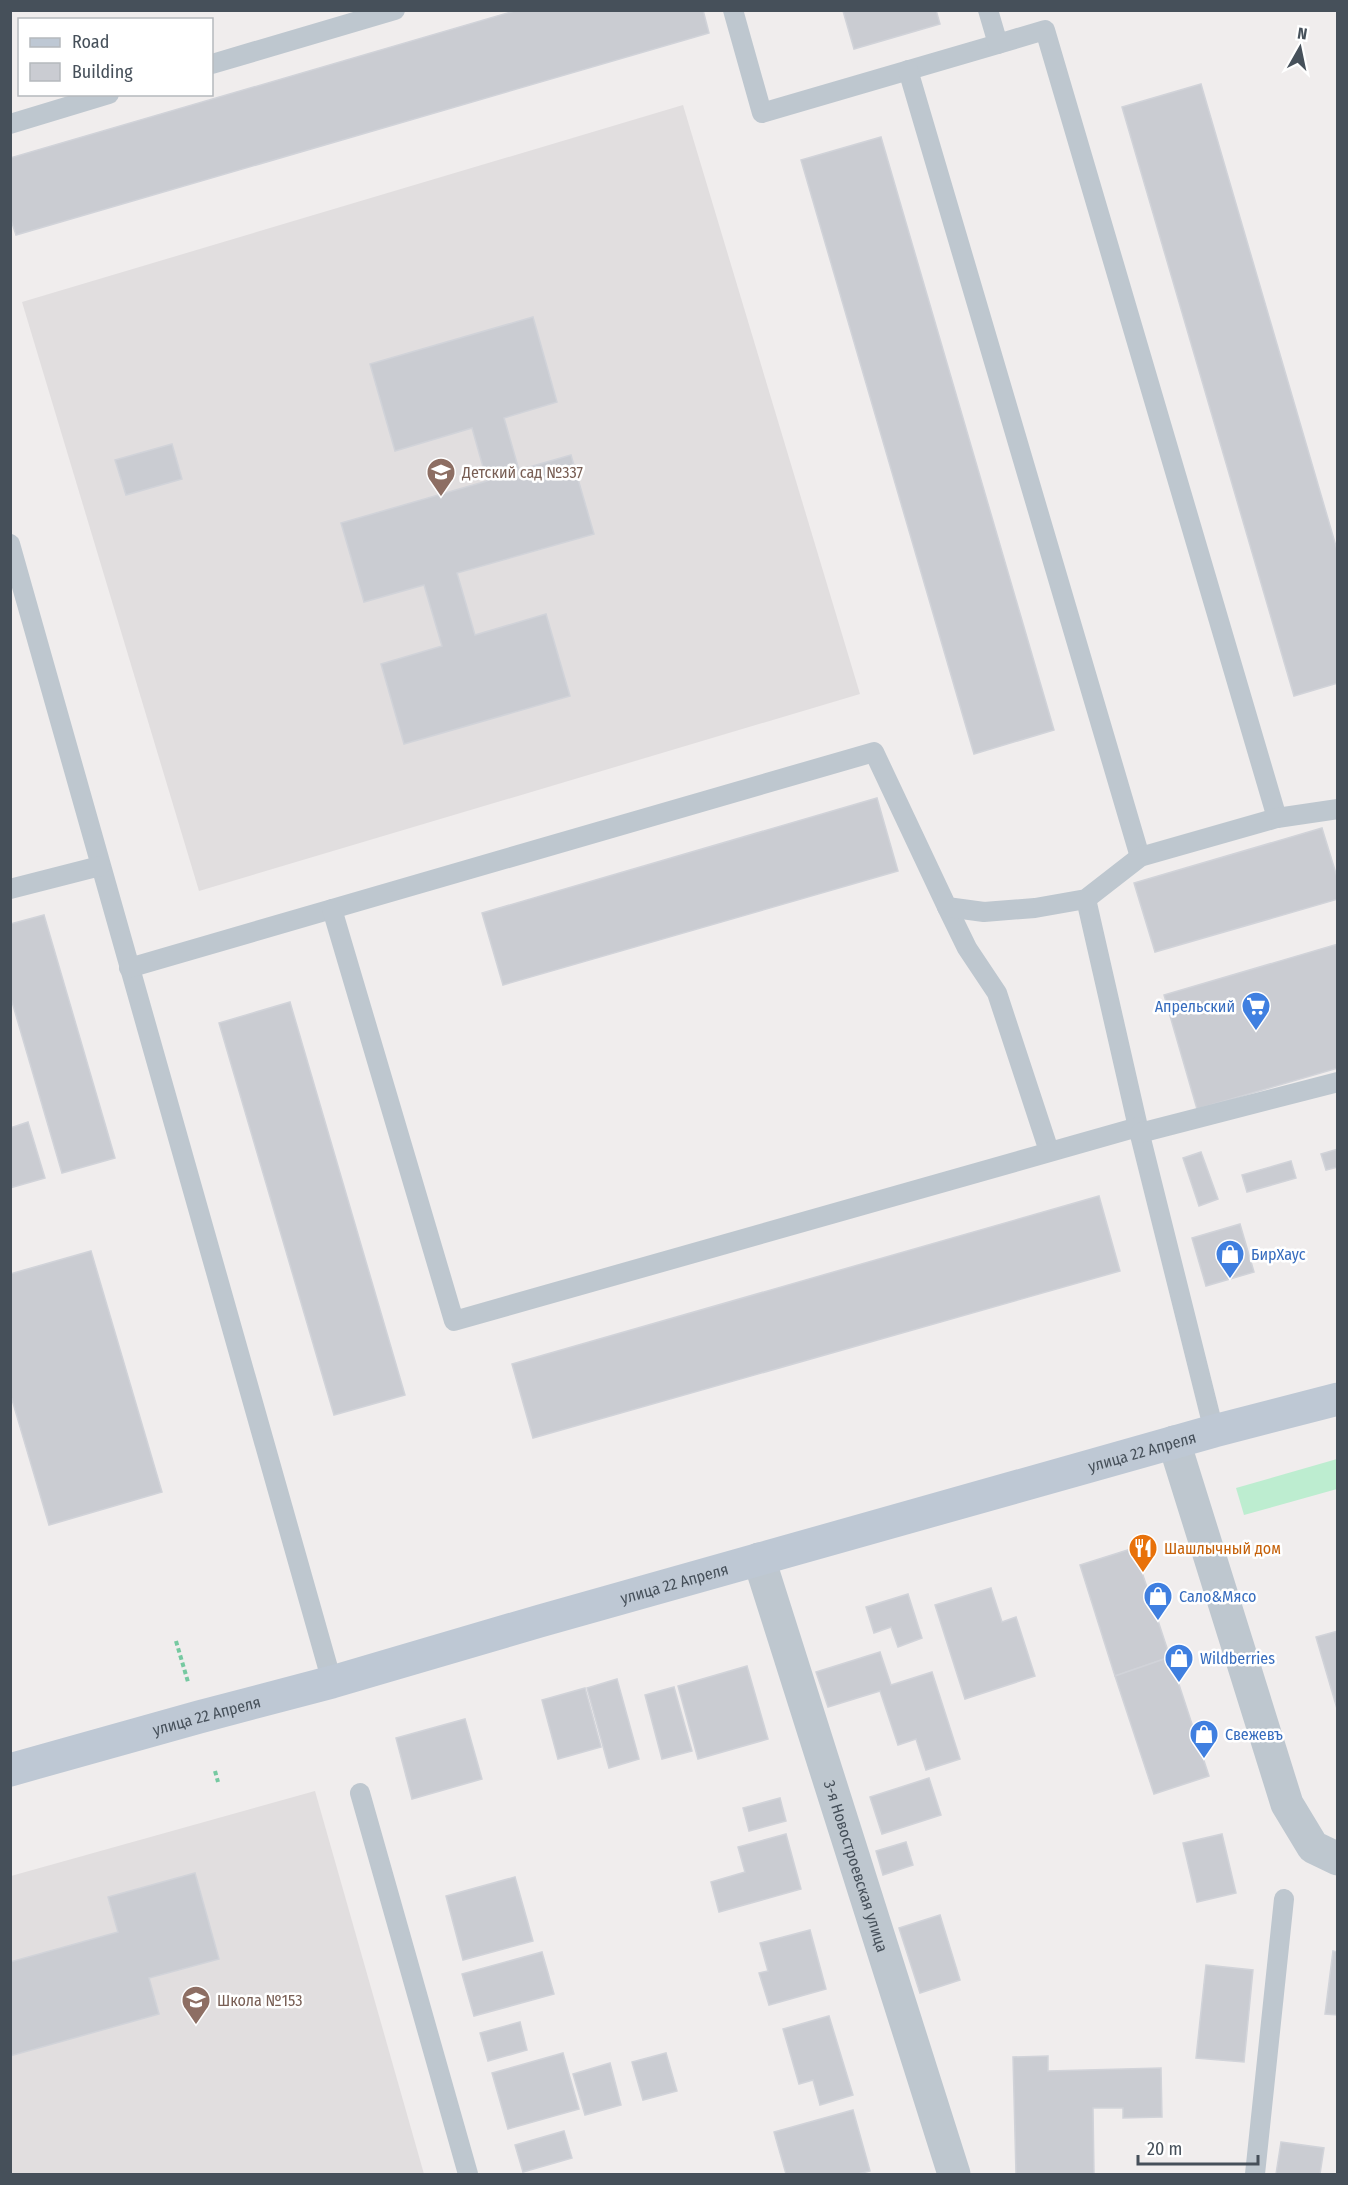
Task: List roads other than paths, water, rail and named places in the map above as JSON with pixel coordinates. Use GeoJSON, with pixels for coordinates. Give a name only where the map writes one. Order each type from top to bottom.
{"type":"FeatureCollection","features":[{"type":"Feature","properties":{"kind":"main road","name":"улица 22 Апреля"},"geometry":{"type":"LineString","coordinates":[[10,1770],[332,1682],[1174,1442],[1338,1399]]}},
{"type":"Feature","properties":{"kind":"street"},"geometry":{"type":"LineString","coordinates":[[1174,1442],[1287,1804],[1313,1846],[1338,1859]]}},
{"type":"Feature","properties":{"kind":"street","name":"3-я Новостроевская улица"},"geometry":{"type":"LineString","coordinates":[[759,1559],[954,2175]]}},
{"type":"Feature","properties":{"kind":"lane"},"geometry":{"type":"LineString","coordinates":[[213,64],[395,10]]}},
{"type":"Feature","properties":{"kind":"lane"},"geometry":{"type":"LineString","coordinates":[[732,10],[762,113],[1045,30],[1277,818]]}},
{"type":"Feature","properties":{"kind":"lane"},"geometry":{"type":"LineString","coordinates":[[988,10],[998,44]]}},
{"type":"Feature","properties":{"kind":"lane"},"geometry":{"type":"LineString","coordinates":[[908,70],[1140,857]]}},
{"type":"Feature","properties":{"kind":"lane"},"geometry":{"type":"LineString","coordinates":[[10,124],[102,96]]}},
{"type":"Feature","properties":{"kind":"lane"},"geometry":{"type":"LineString","coordinates":[[10,544],[332,1682]]}},
{"type":"Feature","properties":{"kind":"lane"},"geometry":{"type":"LineString","coordinates":[[129,968],[874,752],[947,907],[968,948],[997,993],[1049,1151]]}},
{"type":"Feature","properties":{"kind":"lane"},"geometry":{"type":"LineString","coordinates":[[947,907],[984,912],[1035,908],[1086,899],[1140,857],[1277,818],[1338,809]]}},
{"type":"Feature","properties":{"kind":"lane"},"geometry":{"type":"LineString","coordinates":[[10,889],[100,866]]}},
{"type":"Feature","properties":{"kind":"lane"},"geometry":{"type":"LineString","coordinates":[[1086,899],[1139,1130],[1214,1431]]}},
{"type":"Feature","properties":{"kind":"lane"},"geometry":{"type":"LineString","coordinates":[[332,909],[454,1321],[1049,1151],[1338,1082]]}},
{"type":"Feature","properties":{"kind":"lane"},"geometry":{"type":"LineString","coordinates":[[360,1793],[468,2175]]}},
{"type":"Feature","properties":{"kind":"lane"},"geometry":{"type":"LineString","coordinates":[[1255,2175],[1284,1899]]}},
{"type":"Feature","properties":{"kind":"place","name":"Детский сад №337"},"geometry":{"type":"Point","coordinates":[441,498]}},
{"type":"Feature","properties":{"kind":"place","name":"Апрельский"},"geometry":{"type":"Point","coordinates":[1256,1032]}},
{"type":"Feature","properties":{"kind":"place","name":"БирХаус"},"geometry":{"type":"Point","coordinates":[1230,1280]}},
{"type":"Feature","properties":{"kind":"place","name":"Шашлычный дом"},"geometry":{"type":"Point","coordinates":[1143,1574]}},
{"type":"Feature","properties":{"kind":"place","name":"Сало&Мясо"},"geometry":{"type":"Point","coordinates":[1158,1622]}},
{"type":"Feature","properties":{"kind":"place","name":"Wildberries"},"geometry":{"type":"Point","coordinates":[1179,1684]}},
{"type":"Feature","properties":{"kind":"place","name":"Свежевъ"},"geometry":{"type":"Point","coordinates":[1204,1760]}},
{"type":"Feature","properties":{"kind":"place","name":"Школа №153"},"geometry":{"type":"Point","coordinates":[196,2026]}}]}
